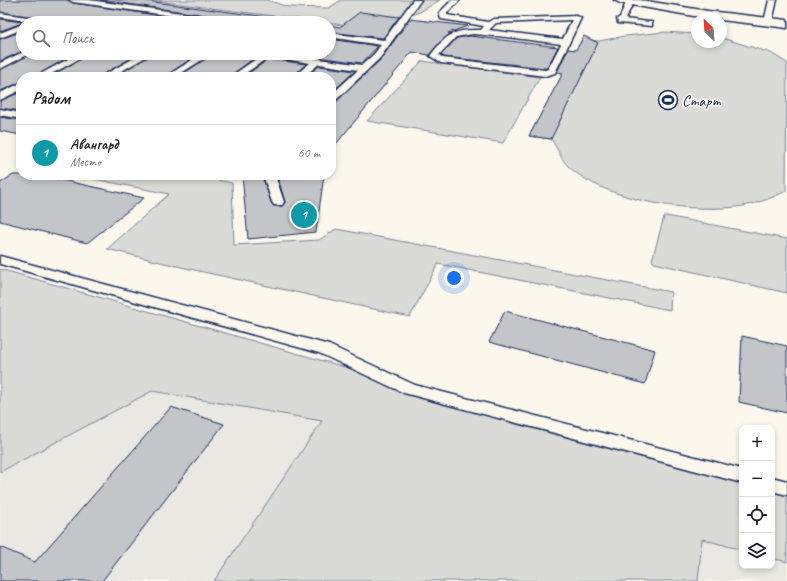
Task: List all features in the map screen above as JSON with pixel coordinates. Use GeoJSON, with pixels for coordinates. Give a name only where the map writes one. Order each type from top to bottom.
{"type":"FeatureCollection","features":[{"type":"Feature","properties":{"kind":"street"},"geometry":{"type":"LineString","coordinates":[[625,1],[708,15],[787,24]]}},
{"type":"Feature","properties":{"kind":"lane"},"geometry":{"type":"LineString","coordinates":[[73,0],[188,16]]}},
{"type":"Feature","properties":{"kind":"lane"},"geometry":{"type":"LineString","coordinates":[[336,95],[377,56],[417,0]]}},
{"type":"Feature","properties":{"kind":"lane"},"geometry":{"type":"LineString","coordinates":[[456,0],[443,13],[444,17],[490,25]]}},
{"type":"Feature","properties":{"kind":"lane"},"geometry":{"type":"LineString","coordinates":[[768,22],[773,0]]}},
{"type":"Feature","properties":{"kind":"lane"},"geometry":{"type":"LineString","coordinates":[[625,1],[621,21],[649,24]]}},
{"type":"Feature","properties":{"kind":"lane"},"geometry":{"type":"LineString","coordinates":[[0,15],[16,18]]}},
{"type":"Feature","properties":{"kind":"lane"},"geometry":{"type":"LineString","coordinates":[[482,33],[494,21],[577,18],[552,71],[545,73],[441,60],[434,56],[453,34],[463,32],[565,42]]}},
{"type":"Feature","properties":{"kind":"lane"},"geometry":{"type":"LineString","coordinates":[[0,36],[16,29]]}},
{"type":"Feature","properties":{"kind":"lane"},"geometry":{"type":"LineString","coordinates":[[336,37],[386,43]]}},
{"type":"Feature","properties":{"kind":"lane"},"geometry":{"type":"LineString","coordinates":[[0,66],[16,58]]}},
{"type":"Feature","properties":{"kind":"lane"},"geometry":{"type":"LineString","coordinates":[[49,72],[72,60]]}},
{"type":"Feature","properties":{"kind":"lane"},"geometry":{"type":"LineString","coordinates":[[113,72],[136,60]]}},
{"type":"Feature","properties":{"kind":"lane"},"geometry":{"type":"LineString","coordinates":[[177,72],[197,60]]}},
{"type":"Feature","properties":{"kind":"lane"},"geometry":{"type":"LineString","coordinates":[[241,72],[259,60]]}},
{"type":"Feature","properties":{"kind":"lane"},"geometry":{"type":"LineString","coordinates":[[305,60],[364,68]]}},
{"type":"Feature","properties":{"kind":"lane"},"geometry":{"type":"LineString","coordinates":[[304,72],[317,62]]}},
{"type":"Feature","properties":{"kind":"lane"},"geometry":{"type":"LineString","coordinates":[[0,97],[16,89]]}},
{"type":"Feature","properties":{"kind":"lane"},"geometry":{"type":"LineString","coordinates":[[0,112],[16,115]]}},
{"type":"Feature","properties":{"kind":"lane"},"geometry":{"type":"LineString","coordinates":[[271,180],[278,202]]}},
{"type":"Feature","properties":{"kind":"lane"},"geometry":{"type":"LineString","coordinates":[[0,260],[324,349],[410,389],[739,475]]}},
{"type":"Feature","properties":{"kind":"lane"},"geometry":{"type":"LineString","coordinates":[[775,485],[787,488]]}},
{"type":"Feature","properties":{"kind":"shaded area"},"geometry":{"type":"Polygon","coordinates":[[[149,0],[267,0],[288,7],[329,8],[341,0],[440,0],[420,12],[374,29],[336,24],[336,16],[273,16],[149,0]]]}},
{"type":"Feature","properties":{"kind":"shaded area","name":"Старт"},"geometry":{"type":"Polygon","coordinates":[[[665,32],[691,34],[691,48],[727,48],[727,40],[771,53],[787,63],[786,191],[770,198],[743,206],[723,208],[700,208],[652,203],[605,189],[585,179],[566,164],[551,139],[529,136],[582,39],[599,41],[625,36],[665,32]]]}},
{"type":"Feature","properties":{"kind":"shaded area"},"geometry":{"type":"Polygon","coordinates":[[[422,61],[540,77],[503,143],[367,121],[422,61]]]}},
{"type":"Feature","properties":{"kind":"shaded area"},"geometry":{"type":"Polygon","coordinates":[[[99,180],[218,180],[232,183],[234,245],[319,240],[336,229],[671,292],[670,310],[438,264],[410,317],[185,268],[107,249],[169,194],[99,180]]]}},
{"type":"Feature","properties":{"kind":"shaded area"},"geometry":{"type":"Polygon","coordinates":[[[666,216],[787,239],[787,293],[654,263],[652,260],[664,217],[666,216]]]}},
{"type":"Feature","properties":{"kind":"shaded area"},"geometry":{"type":"Polygon","coordinates":[[[0,269],[739,479],[739,549],[702,539],[698,581],[214,581],[322,421],[152,391],[0,472],[0,269]]]}},
{"type":"Feature","properties":{"kind":"shaded area"},"geometry":{"type":"Polygon","coordinates":[[[73,321],[739,506],[739,569],[775,569],[775,516],[787,519],[787,581],[0,581],[0,383],[73,321]]]}},
{"type":"Feature","properties":{"kind":"shaded area"},"geometry":{"type":"Polygon","coordinates":[[[775,490],[787,493],[787,562],[775,559],[775,490]]]}},
{"type":"Feature","properties":{"kind":"building"},"geometry":{"type":"Polygon","coordinates":[[[0,0],[68,0],[73,3],[163,16],[27,16],[0,12],[0,0]]]}},
{"type":"Feature","properties":{"kind":"building"},"geometry":{"type":"Polygon","coordinates":[[[100,0],[139,0],[259,16],[211,16],[100,0]]]}},
{"type":"Feature","properties":{"kind":"building"},"geometry":{"type":"Polygon","coordinates":[[[360,12],[399,17],[383,38],[336,33],[336,26],[340,27],[360,12]]]}},
{"type":"Feature","properties":{"kind":"building"},"geometry":{"type":"Polygon","coordinates":[[[0,19],[16,21],[16,25],[0,31],[0,19]]]}},
{"type":"Feature","properties":{"kind":"building"},"geometry":{"type":"Polygon","coordinates":[[[410,19],[468,26],[448,33],[450,34],[440,42],[429,55],[412,52],[336,144],[336,102],[381,59],[410,19]]]}},
{"type":"Feature","properties":{"kind":"building"},"geometry":{"type":"Polygon","coordinates":[[[16,33],[16,54],[0,61],[0,39],[16,33]]]}},
{"type":"Feature","properties":{"kind":"building"},"geometry":{"type":"Polygon","coordinates":[[[470,36],[558,47],[547,68],[444,57],[441,55],[457,38],[470,36]]]}},
{"type":"Feature","properties":{"kind":"building"},"geometry":{"type":"Polygon","coordinates":[[[584,36],[598,43],[551,139],[529,136],[563,73],[557,72],[568,49],[576,50],[584,36]]]}},
{"type":"Feature","properties":{"kind":"building"},"geometry":{"type":"Polygon","coordinates":[[[336,40],[378,46],[362,63],[336,60],[336,40]]]}},
{"type":"Feature","properties":{"kind":"building"},"geometry":{"type":"Polygon","coordinates":[[[19,60],[64,60],[43,72],[16,72],[16,84],[0,91],[0,70],[19,60]]]}},
{"type":"Feature","properties":{"kind":"building"},"geometry":{"type":"Polygon","coordinates":[[[79,60],[128,60],[108,72],[58,72],[79,60]]]}},
{"type":"Feature","properties":{"kind":"building"},"geometry":{"type":"Polygon","coordinates":[[[142,60],[190,60],[172,72],[122,72],[142,60]]]}},
{"type":"Feature","properties":{"kind":"building"},"geometry":{"type":"Polygon","coordinates":[[[204,60],[252,60],[236,72],[186,72],[204,60]]]}},
{"type":"Feature","properties":{"kind":"building"},"geometry":{"type":"Polygon","coordinates":[[[268,60],[306,64],[297,72],[250,72],[268,60]]]}},
{"type":"Feature","properties":{"kind":"building"},"geometry":{"type":"Polygon","coordinates":[[[319,66],[355,71],[336,88],[336,72],[311,72],[319,66]]]}},
{"type":"Feature","properties":{"kind":"building"},"geometry":{"type":"Polygon","coordinates":[[[16,94],[16,110],[0,108],[0,101],[16,94]]]}},
{"type":"Feature","properties":{"kind":"building"},"geometry":{"type":"Polygon","coordinates":[[[0,117],[16,119],[16,134],[0,131],[0,117]]]}},
{"type":"Feature","properties":{"kind":"building"},"geometry":{"type":"Polygon","coordinates":[[[13,175],[16,175],[16,180],[62,180],[144,198],[87,243],[0,221],[0,183],[13,175]]]}},
{"type":"Feature","properties":{"kind":"building"},"geometry":{"type":"Polygon","coordinates":[[[242,180],[264,180],[271,202],[274,206],[282,206],[285,202],[278,180],[323,180],[316,232],[248,239],[242,180]]]}},
{"type":"Feature","properties":{"kind":"building"},"geometry":{"type":"Polygon","coordinates":[[[505,311],[655,350],[645,384],[489,342],[505,311]]]}},
{"type":"Feature","properties":{"kind":"building"},"geometry":{"type":"Polygon","coordinates":[[[742,336],[787,346],[787,413],[739,402],[742,336]]]}},
{"type":"Feature","properties":{"kind":"building"},"geometry":{"type":"Polygon","coordinates":[[[171,407],[224,424],[102,581],[0,581],[0,547],[35,562],[171,407]]]}},
{"type":"Feature","properties":{"kind":"place","name":"Старт"},"geometry":{"type":"Point","coordinates":[668,100]}},
{"type":"Feature","properties":{"kind":"place","name":"Авангард"},"geometry":{"type":"Point","coordinates":[304,215]}}]}
